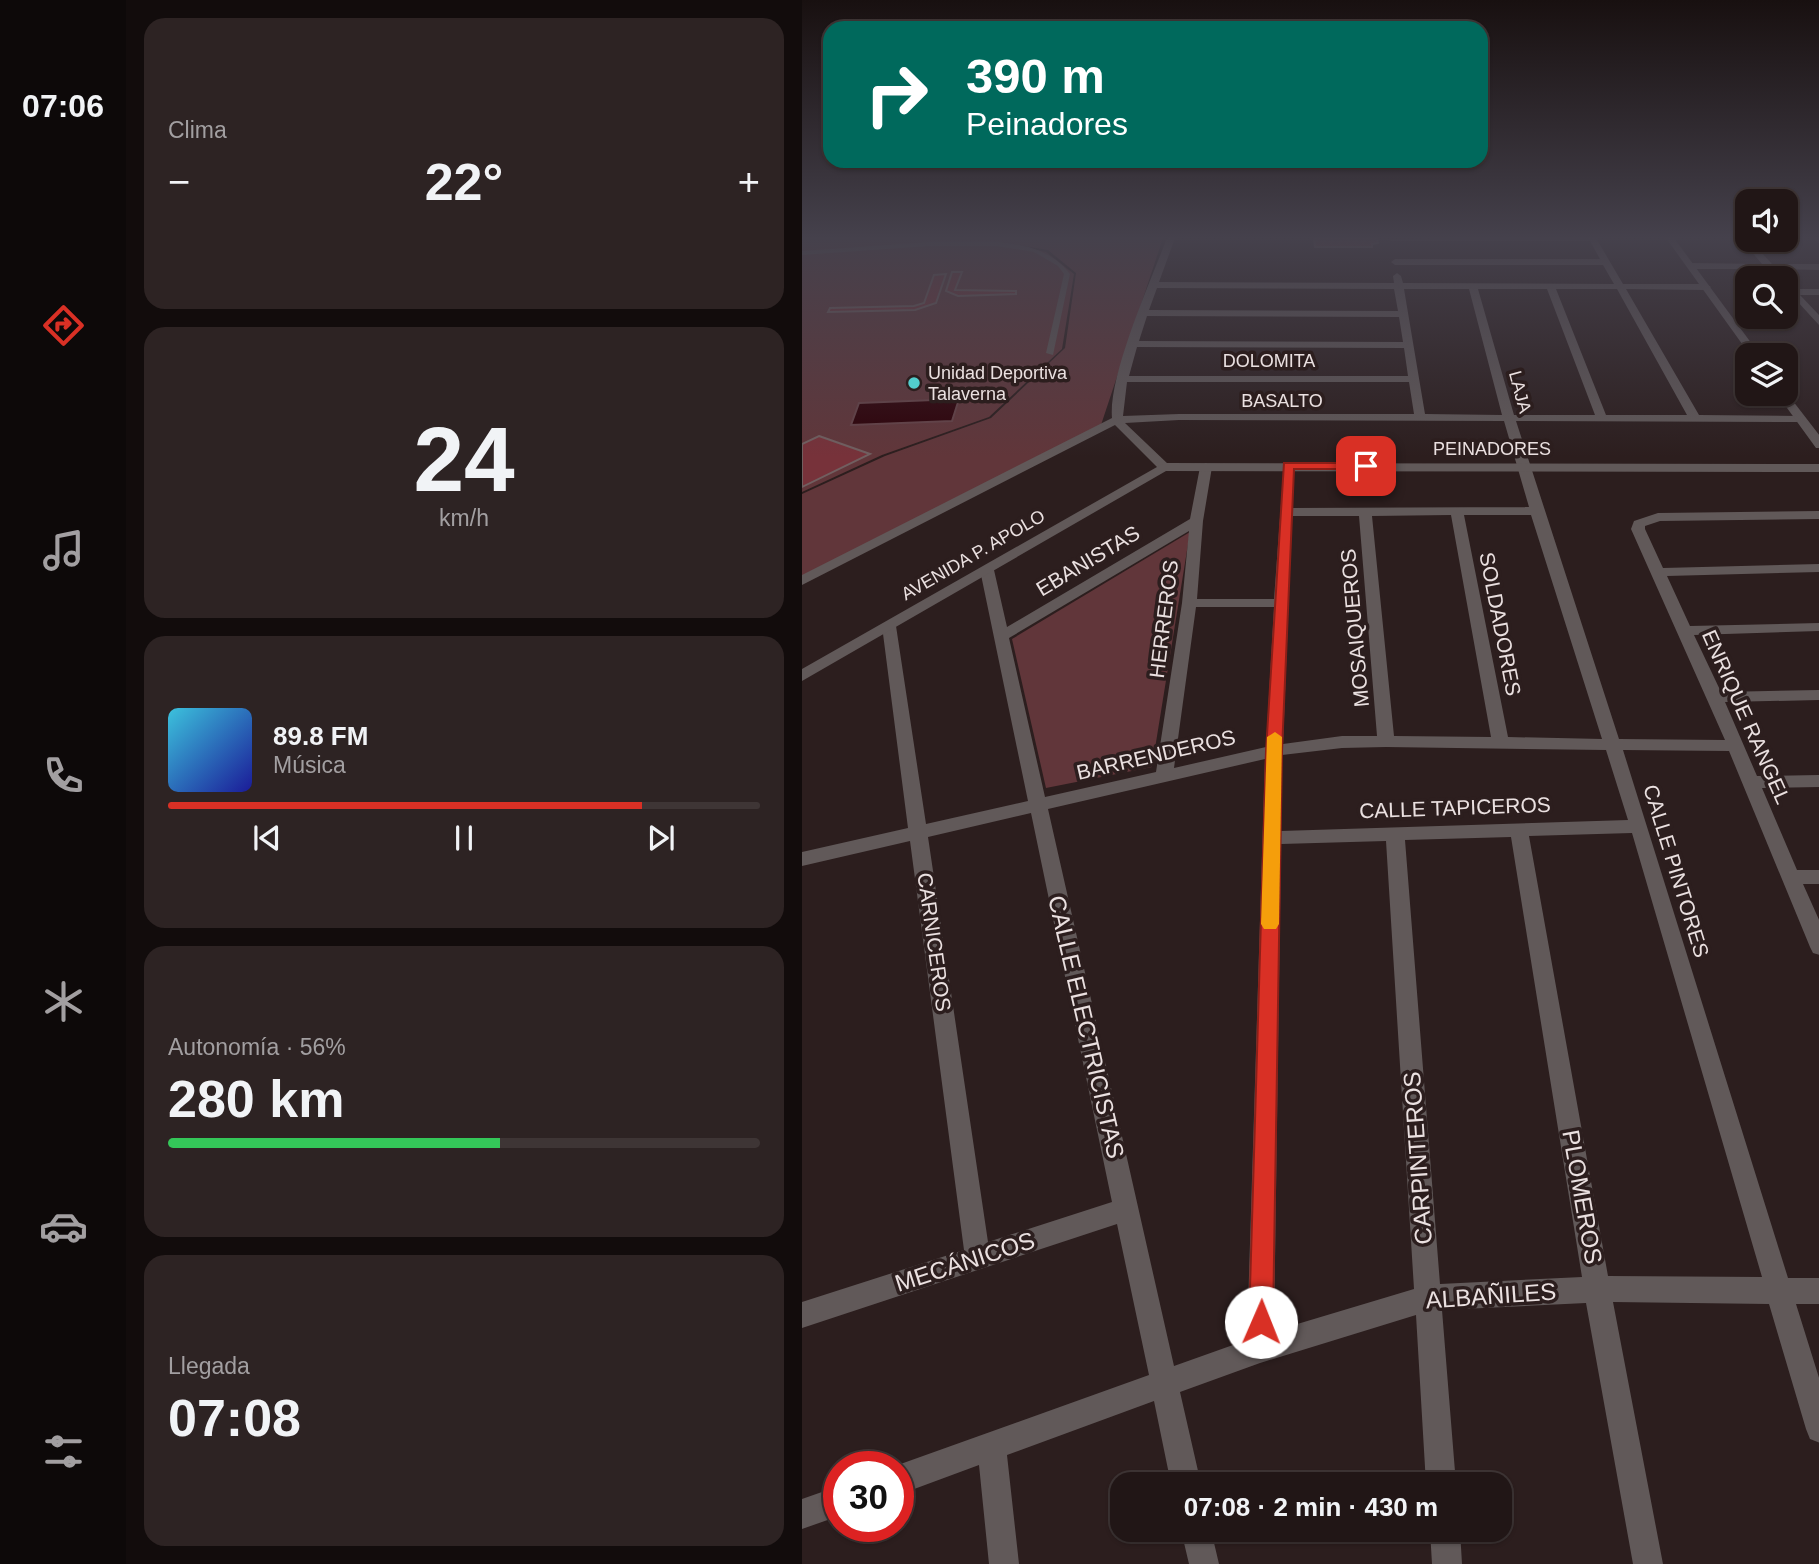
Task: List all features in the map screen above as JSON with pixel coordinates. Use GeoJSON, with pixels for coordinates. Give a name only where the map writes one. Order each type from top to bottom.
{"type":"FeatureCollection","features":[{"type":"Feature","properties":{"kind":"street"},"geometry":{"type":"LineString","coordinates":[[1402,311],[1420,419]]}},
{"type":"Feature","properties":{"kind":"street","name":"LAJA"},"geometry":{"type":"LineString","coordinates":[[1480,311],[1522,466]]}},
{"type":"Feature","properties":{"kind":"street"},"geometry":{"type":"LineString","coordinates":[[1560,311],[1602,418]]}},
{"type":"Feature","properties":{"kind":"street"},"geometry":{"type":"LineString","coordinates":[[1636,311],[1695,419]]}},
{"type":"Feature","properties":{"kind":"street"},"geometry":{"type":"LineString","coordinates":[[1723,311],[1746,343]]}},
{"type":"Feature","properties":{"kind":"street"},"geometry":{"type":"LineString","coordinates":[[1164,467],[1117,420],[1117,399],[1144,313],[1403,314]]}},
{"type":"Feature","properties":{"kind":"street"},"geometry":{"type":"LineString","coordinates":[[1134,344],[1408,345]]}},
{"type":"Feature","properties":{"kind":"street","name":"DOLOMITA"},"geometry":{"type":"LineString","coordinates":[[1123,379],[1414,379]]}},
{"type":"Feature","properties":{"kind":"street"},"geometry":{"type":"LineString","coordinates":[[1791,406],[1819,445]]}},
{"type":"Feature","properties":{"kind":"street","name":"BASALTO"},"geometry":{"type":"LineString","coordinates":[[802,581],[1117,420],[1179,417],[1800,419]]}},
{"type":"Feature","properties":{"kind":"street"},"geometry":{"type":"LineString","coordinates":[[1260,1349],[1274,751],[1288,466]]}},
{"type":"Feature","properties":{"kind":"street","name":"CALLE PINTORES"},"geometry":{"type":"LineString","coordinates":[[1522,466],[1639,826],[1819,1429]]}},
{"type":"Feature","properties":{"kind":"street","name":"PEINADORES"},"geometry":{"type":"LineString","coordinates":[[1164,467],[1819,468]]}},
{"type":"Feature","properties":{"kind":"street","name":"AVENIDA P. APOLO"},"geometry":{"type":"LineString","coordinates":[[802,676],[1164,467]]}},
{"type":"Feature","properties":{"kind":"street","name":"HERREROS"},"geometry":{"type":"LineString","coordinates":[[1164,777],[1189,603],[1196,521],[1206,467]]}},
{"type":"Feature","properties":{"kind":"street"},"geometry":{"type":"LineString","coordinates":[[1286,512],[1537,511]]}},
{"type":"Feature","properties":{"kind":"street","name":"MOSAIQUEROS"},"geometry":{"type":"LineString","coordinates":[[1366,512],[1386,741]]}},
{"type":"Feature","properties":{"kind":"street","name":"SOLDADORES"},"geometry":{"type":"LineString","coordinates":[[1457,512],[1501,743]]}},
{"type":"Feature","properties":{"kind":"street","name":"ENRIQUE RANGEL"},"geometry":{"type":"LineString","coordinates":[[1819,515],[1658,517],[1645,520],[1639,524],[1638,529],[1655,572],[1716,697],[1819,947]]}},
{"type":"Feature","properties":{"kind":"street","name":"EBANISTAS"},"geometry":{"type":"LineString","coordinates":[[1000,637],[1196,521]]}},
{"type":"Feature","properties":{"kind":"street"},"geometry":{"type":"LineString","coordinates":[[1655,572],[1819,568]]}},
{"type":"Feature","properties":{"kind":"street","name":"CALLE ELECTRICISTAS"},"geometry":{"type":"LineString","coordinates":[[987,570],[1036,806],[1128,1209],[1183,1472]]}},
{"type":"Feature","properties":{"kind":"street"},"geometry":{"type":"LineString","coordinates":[[1189,603],[1282,603]]}},
{"type":"Feature","properties":{"kind":"street","name":"CARNICEROS"},"geometry":{"type":"LineString","coordinates":[[889,626],[978,1258]]}},
{"type":"Feature","properties":{"kind":"street"},"geometry":{"type":"LineString","coordinates":[[1683,631],[1819,627]]}},
{"type":"Feature","properties":{"kind":"street"},"geometry":{"type":"LineString","coordinates":[[1716,697],[1819,695]]}},
{"type":"Feature","properties":{"kind":"street","name":"BARRENDEROS"},"geometry":{"type":"LineString","coordinates":[[802,859],[1274,751],[1342,742],[1735,746]]}},
{"type":"Feature","properties":{"kind":"street"},"geometry":{"type":"LineString","coordinates":[[1751,782],[1819,781]]}},
{"type":"Feature","properties":{"kind":"street","name":"CALLE TAPICEROS"},"geometry":{"type":"LineString","coordinates":[[1272,838],[1639,826]]}},
{"type":"Feature","properties":{"kind":"street","name":"PLOMEROS"},"geometry":{"type":"LineString","coordinates":[[1520,829],[1597,1289],[1648,1564]]}},
{"type":"Feature","properties":{"kind":"street","name":"CARPINTEROS"},"geometry":{"type":"LineString","coordinates":[[1395,833],[1440,1472]]}},
{"type":"Feature","properties":{"kind":"street"},"geometry":{"type":"LineString","coordinates":[[1790,877],[1819,877]]}},
{"type":"Feature","properties":{"kind":"street","name":"MECÁNICOS"},"geometry":{"type":"LineString","coordinates":[[802,1315],[1128,1209]]}},
{"type":"Feature","properties":{"kind":"street","name":"ALBAÑILES"},"geometry":{"type":"LineString","coordinates":[[914,1474],[1260,1349],[1427,1298],[1597,1289],[1819,1291]]}},
{"type":"Feature","properties":{"kind":"street"},"geometry":{"type":"LineString","coordinates":[[992,1446],[1004,1564]]}},
{"type":"Feature","properties":{"kind":"street"},"geometry":{"type":"LineString","coordinates":[[802,1514],[823,1507]]}},
{"type":"Feature","properties":{"kind":"street"},"geometry":{"type":"LineString","coordinates":[[1199,1542],[1204,1564]]}},
{"type":"Feature","properties":{"kind":"street"},"geometry":{"type":"LineString","coordinates":[[1446,1542],[1447,1564]]}},
{"type":"Feature","properties":{"kind":"lane"},"geometry":{"type":"LineString","coordinates":[[1050,353],[1059,311]]}},
{"type":"Feature","properties":{"kind":"shaded area"},"geometry":{"type":"Polygon","coordinates":[[[802,311],[1068,311],[1062,349],[989,417],[882,455],[802,492],[802,311]]]}},
{"type":"Feature","properties":{"kind":"shaded area"},"geometry":{"type":"Polygon","coordinates":[[[1070,311],[1139,311],[1101,425],[802,578],[802,494],[885,456],[991,418],[1065,348],[1070,311]]]}},
{"type":"Feature","properties":{"kind":"shaded area"},"geometry":{"type":"Polygon","coordinates":[[[959,399],[952,421],[851,425],[859,403],[959,399]]]}},
{"type":"Feature","properties":{"kind":"shaded area"},"geometry":{"type":"Polygon","coordinates":[[[1190,532],[1152,767],[1046,788],[1012,639],[1190,532]]]}},
{"type":"Feature","properties":{"kind":"building"},"geometry":{"type":"Polygon","coordinates":[[[819,436],[870,454],[802,487],[802,444],[819,436]]]}},
{"type":"Feature","properties":{"kind":"slow traffic"},"geometry":{"type":"LineString","coordinates":[[1270,924],[1275,737]]}},
{"type":"Feature","properties":{"kind":"place","name":"Unidad Deportiva Talaverna"},"geometry":{"type":"Point","coordinates":[914,383]}},
{"type":"Feature","properties":{"kind":"route"},"geometry":{"type":"LineString","coordinates":[[1261,1322],[1274,751],[1288,466],[1366,466]]}}]}
